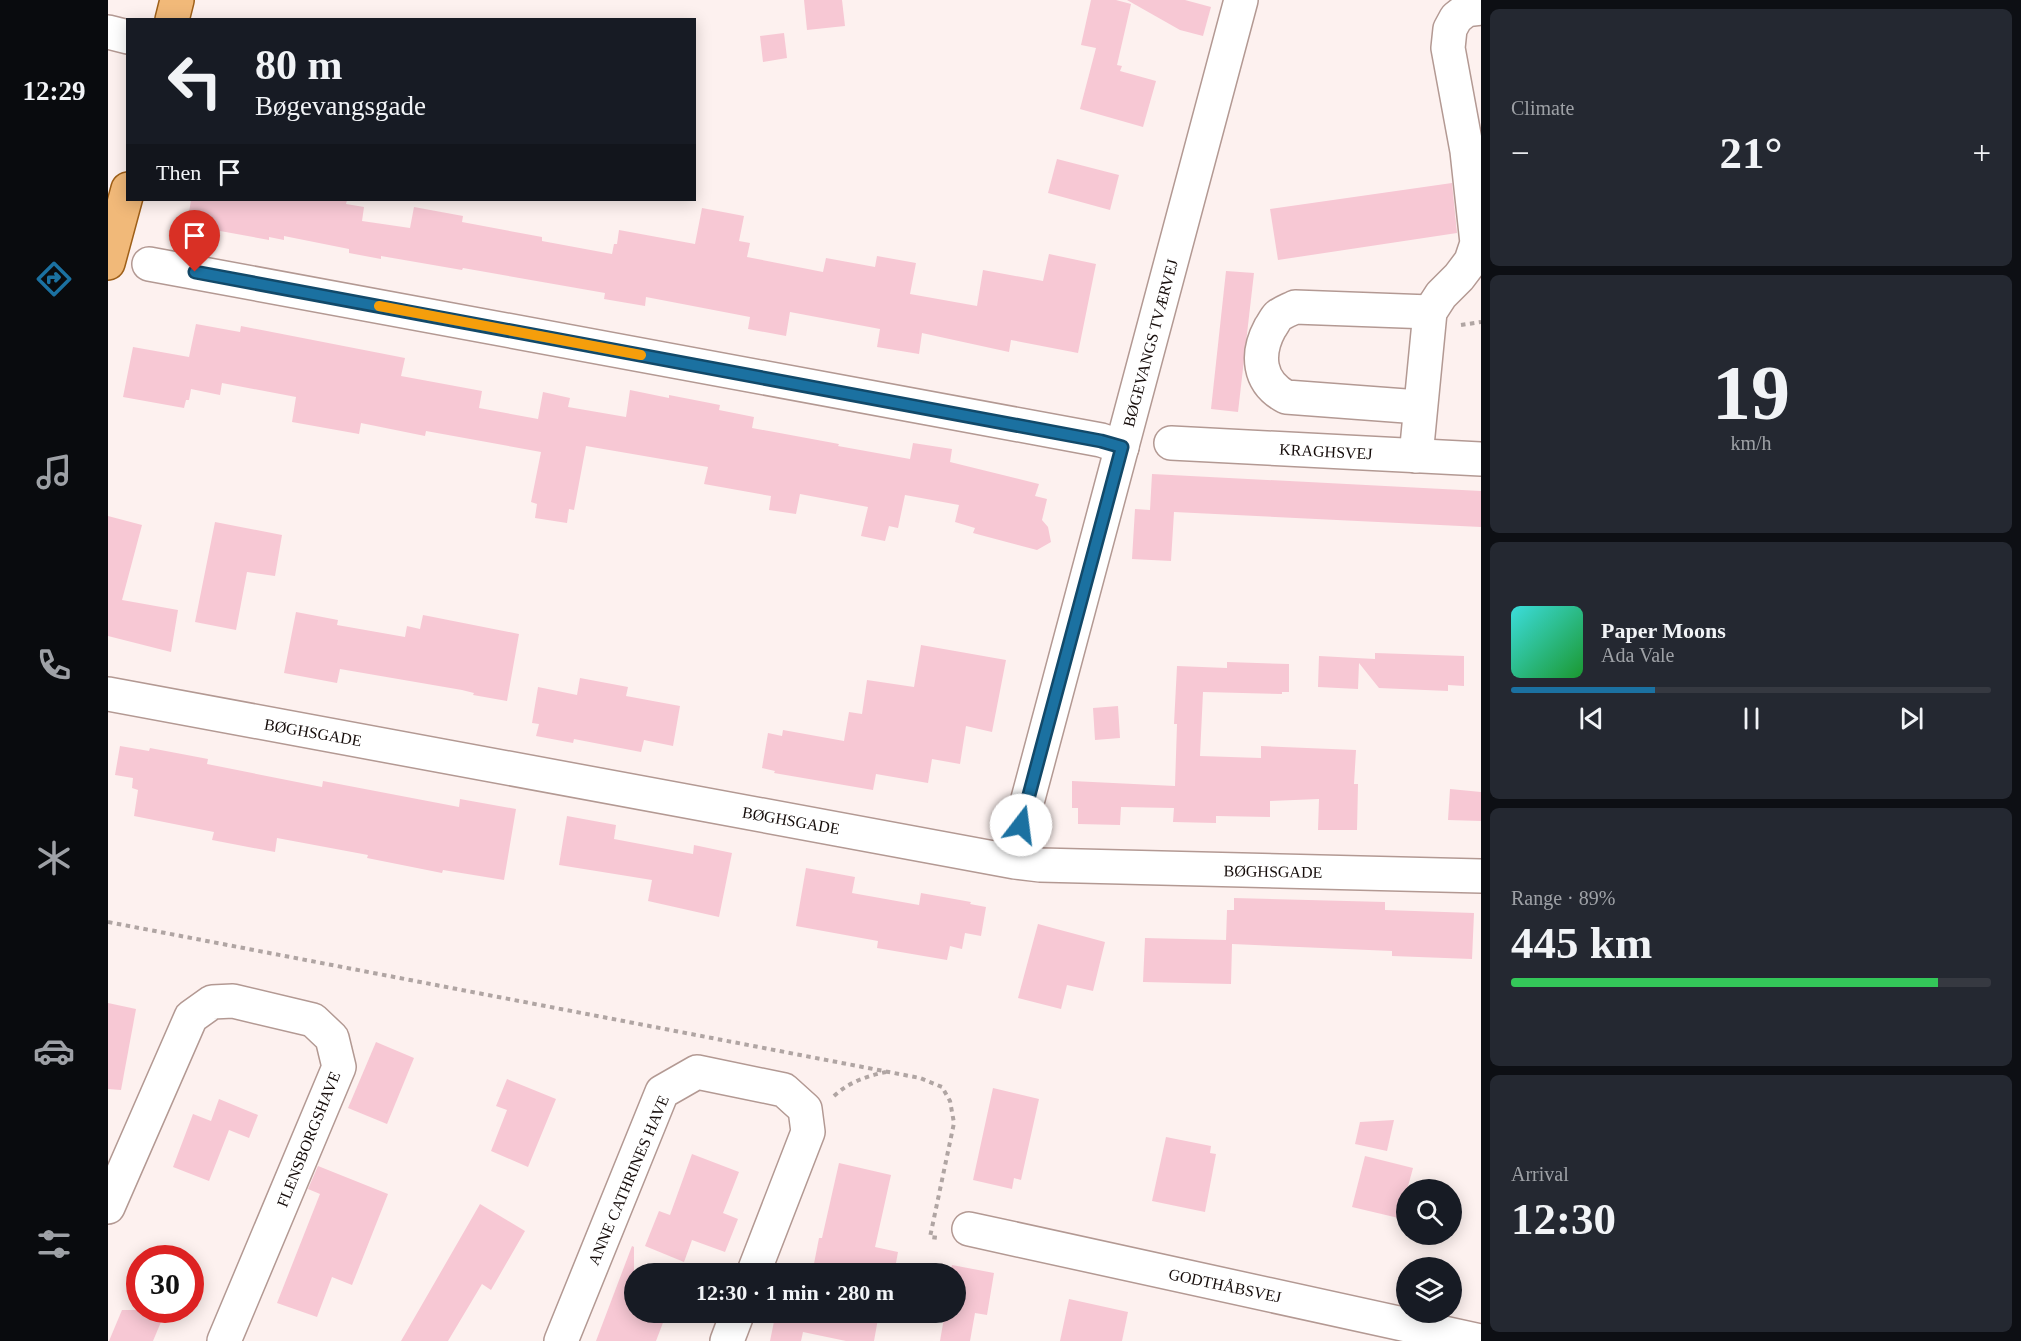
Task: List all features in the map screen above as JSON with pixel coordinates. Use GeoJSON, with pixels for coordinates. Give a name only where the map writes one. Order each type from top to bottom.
{"type":"FeatureCollection","features":[{"type":"Feature","properties":{"kind":"main road"},"geometry":{"type":"LineString","coordinates":[[172,18],[177,0]]}},
{"type":"Feature","properties":{"kind":"main road"},"geometry":{"type":"LineString","coordinates":[[108,263],[126,196]]}},
{"type":"Feature","properties":{"kind":"street","name":"BØGEVANGS TVÆRVEJ"},"geometry":{"type":"LineString","coordinates":[[1021,825],[1241,0]]}},
{"type":"Feature","properties":{"kind":"street"},"geometry":{"type":"LineString","coordinates":[[1416,456],[1430,312],[1441,295],[1459,278],[1471,261],[1477,243],[1467,151],[1448,48],[1450,28],[1456,18],[1467,10],[1481,8]]}},
{"type":"Feature","properties":{"kind":"street"},"geometry":{"type":"LineString","coordinates":[[108,32],[126,36]]}},
{"type":"Feature","properties":{"kind":"street"},"geometry":{"type":"LineString","coordinates":[[149,264],[1077,436],[1122,447]]}},
{"type":"Feature","properties":{"kind":"street"},"geometry":{"type":"LineString","coordinates":[[1419,407],[1286,397],[1274,391],[1264,376],[1260,354],[1266,335],[1277,317],[1295,307],[1430,312]]}},
{"type":"Feature","properties":{"kind":"street","name":"KRAGHSVEJ"},"geometry":{"type":"LineString","coordinates":[[1171,443],[1481,459]]}},
{"type":"Feature","properties":{"kind":"street","name":"BØGHSGADE"},"geometry":{"type":"LineString","coordinates":[[108,694],[1015,862],[1040,865],[1481,876]]}},
{"type":"Feature","properties":{"kind":"street","name":"FLENSBORGSHAVE"},"geometry":{"type":"LineString","coordinates":[[108,1207],[191,1017],[212,1002],[233,1001],[313,1020],[332,1038],[339,1066],[224,1341]]}},
{"type":"Feature","properties":{"kind":"street","name":"ANNE CATHRINES HAVE"},"geometry":{"type":"LineString","coordinates":[[561,1341],[662,1092],[697,1072],[784,1090],[805,1109],[808,1132]]}},
{"type":"Feature","properties":{"kind":"street"},"geometry":{"type":"LineString","coordinates":[[757,1263],[808,1132]]}},
{"type":"Feature","properties":{"kind":"street","name":"GODTHÅBSVEJ"},"geometry":{"type":"LineString","coordinates":[[969,1229],[1480,1341]]}},
{"type":"Feature","properties":{"kind":"street"},"geometry":{"type":"LineString","coordinates":[[727,1341],[734,1323]]}},
{"type":"Feature","properties":{"kind":"path"},"geometry":{"type":"LineString","coordinates":[[108,922],[920,1078],[942,1087],[950,1101],[954,1123],[930,1237],[965,1244],[969,1229]]}},
{"type":"Feature","properties":{"kind":"path"},"geometry":{"type":"LineString","coordinates":[[808,1132],[822,1109],[840,1090],[866,1076],[888,1071]]}},
{"type":"Feature","properties":{"kind":"building"},"geometry":{"type":"Polygon","coordinates":[[[804,0],[842,0],[845,26],[807,30],[804,0]]]}},
{"type":"Feature","properties":{"kind":"building"},"geometry":{"type":"Polygon","coordinates":[[[1091,0],[1116,0],[1131,4],[1117,65],[1122,66],[1120,71],[1156,81],[1143,127],[1080,109],[1096,48],[1081,45],[1091,0]]]}},
{"type":"Feature","properties":{"kind":"building"},"geometry":{"type":"Polygon","coordinates":[[[1127,0],[1185,0],[1211,7],[1203,36],[1180,30],[1127,0]]]}},
{"type":"Feature","properties":{"kind":"building"},"geometry":{"type":"Polygon","coordinates":[[[784,33],[787,58],[763,62],[760,36],[784,33]]]}},
{"type":"Feature","properties":{"kind":"building"},"geometry":{"type":"Polygon","coordinates":[[[1057,159],[1119,175],[1110,210],[1048,193],[1057,159]]]}},
{"type":"Feature","properties":{"kind":"building"},"geometry":{"type":"Polygon","coordinates":[[[1452,183],[1457,233],[1278,260],[1270,209],[1452,183]]]}},
{"type":"Feature","properties":{"kind":"building"},"geometry":{"type":"Polygon","coordinates":[[[191,201],[347,201],[346,204],[364,207],[362,221],[410,228],[414,207],[463,216],[462,222],[542,237],[542,241],[612,254],[614,244],[617,244],[619,230],[695,244],[702,208],[744,216],[739,241],[750,243],[747,257],[823,272],[826,258],[875,267],[877,256],[916,263],[910,294],[977,306],[983,270],[1043,281],[1049,254],[1096,264],[1078,353],[1011,340],[1009,352],[922,333],[919,354],[877,347],[880,329],[790,312],[786,336],[748,329],[750,317],[646,297],[645,306],[604,299],[605,293],[463,268],[462,270],[381,256],[381,259],[349,253],[349,249],[284,236],[284,240],[269,237],[269,240],[187,225],[191,201]]]}},
{"type":"Feature","properties":{"kind":"building"},"geometry":{"type":"Polygon","coordinates":[[[1226,271],[1254,273],[1238,412],[1211,409],[1226,271]]]}},
{"type":"Feature","properties":{"kind":"building"},"geometry":{"type":"Polygon","coordinates":[[[196,324],[240,332],[241,326],[405,358],[401,376],[482,391],[479,408],[538,419],[543,392],[570,398],[568,407],[626,417],[630,390],[720,405],[719,410],[754,417],[752,428],[839,444],[838,446],[910,459],[913,443],[952,449],[950,462],[1039,484],[1035,496],[1047,499],[1042,520],[1048,527],[1051,542],[1037,550],[973,533],[975,528],[955,522],[959,505],[905,495],[898,528],[889,526],[885,541],[861,536],[868,507],[800,494],[796,514],[769,510],[771,496],[704,484],[708,467],[586,446],[574,510],[569,509],[567,523],[535,518],[537,504],[531,502],[541,452],[426,431],[425,436],[361,423],[359,434],[292,422],[296,397],[222,383],[220,395],[191,389],[189,400],[186,400],[184,408],[123,397],[133,347],[189,357],[196,324]]]}},
{"type":"Feature","properties":{"kind":"building"},"geometry":{"type":"Polygon","coordinates":[[[1152,474],[1481,491],[1481,527],[1174,512],[1171,561],[1132,559],[1135,509],[1150,510],[1152,474]]]}},
{"type":"Feature","properties":{"kind":"building"},"geometry":{"type":"Polygon","coordinates":[[[108,516],[142,525],[122,600],[178,610],[171,652],[108,636],[108,516]]]}},
{"type":"Feature","properties":{"kind":"building"},"geometry":{"type":"Polygon","coordinates":[[[215,522],[282,535],[275,576],[247,572],[236,630],[195,622],[215,522]]]}},
{"type":"Feature","properties":{"kind":"building"},"geometry":{"type":"Polygon","coordinates":[[[296,612],[338,620],[337,625],[405,637],[407,626],[420,629],[423,615],[519,634],[507,701],[473,695],[474,693],[462,690],[340,669],[337,683],[284,673],[296,612]]]}},
{"type":"Feature","properties":{"kind":"building"},"geometry":{"type":"Polygon","coordinates":[[[921,645],[1006,660],[992,732],[966,726],[960,764],[932,759],[928,783],[876,774],[873,790],[774,773],[775,771],[762,768],[768,733],[782,736],[783,730],[844,741],[849,712],[862,714],[867,680],[914,687],[921,645]]]}},
{"type":"Feature","properties":{"kind":"building"},"geometry":{"type":"Polygon","coordinates":[[[1375,653],[1464,656],[1464,686],[1448,685],[1448,691],[1379,688],[1359,663],[1358,689],[1318,687],[1319,656],[1375,659],[1375,653]]]}},
{"type":"Feature","properties":{"kind":"building"},"geometry":{"type":"Polygon","coordinates":[[[1227,662],[1289,664],[1289,692],[1282,692],[1282,694],[1203,692],[1200,756],[1261,758],[1261,746],[1356,750],[1354,784],[1358,784],[1357,830],[1318,830],[1319,799],[1270,801],[1270,817],[1216,816],[1216,823],[1173,822],[1174,808],[1121,807],[1120,825],[1078,824],[1078,808],[1072,808],[1072,781],[1175,786],[1177,724],[1174,724],[1177,666],[1227,668],[1227,662]]]}},
{"type":"Feature","properties":{"kind":"building"},"geometry":{"type":"Polygon","coordinates":[[[580,678],[628,687],[626,696],[680,706],[673,746],[644,740],[641,752],[574,739],[573,743],[536,736],[539,724],[532,723],[538,687],[577,695],[580,678]]]}},
{"type":"Feature","properties":{"kind":"building"},"geometry":{"type":"Polygon","coordinates":[[[1118,706],[1120,738],[1095,740],[1093,708],[1118,706]]]}},
{"type":"Feature","properties":{"kind":"building"},"geometry":{"type":"Polygon","coordinates":[[[120,746],[149,751],[150,748],[208,759],[207,764],[322,787],[323,781],[459,807],[460,799],[516,809],[504,880],[443,870],[442,873],[367,858],[368,855],[277,838],[275,852],[212,840],[214,832],[134,816],[138,790],[132,788],[133,778],[115,775],[120,746]]]}},
{"type":"Feature","properties":{"kind":"building"},"geometry":{"type":"Polygon","coordinates":[[[1450,789],[1481,792],[1481,821],[1448,820],[1450,789]]]}},
{"type":"Feature","properties":{"kind":"building"},"geometry":{"type":"Polygon","coordinates":[[[567,816],[616,825],[614,839],[693,854],[694,845],[732,853],[719,917],[648,901],[652,880],[559,865],[567,816]]]}},
{"type":"Feature","properties":{"kind":"building"},"geometry":{"type":"Polygon","coordinates":[[[806,868],[855,877],[852,893],[919,905],[921,893],[986,907],[981,936],[965,933],[962,949],[950,946],[947,960],[877,948],[878,941],[796,926],[806,868]]]}},
{"type":"Feature","properties":{"kind":"building"},"geometry":{"type":"Polygon","coordinates":[[[1234,898],[1385,902],[1385,910],[1474,913],[1472,959],[1392,956],[1392,951],[1232,944],[1231,984],[1143,982],[1145,938],[1226,940],[1227,910],[1234,910],[1234,898]]]}},
{"type":"Feature","properties":{"kind":"building"},"geometry":{"type":"Polygon","coordinates":[[[1038,924],[1105,942],[1093,991],[1067,985],[1061,1009],[1018,998],[1038,924]]]}},
{"type":"Feature","properties":{"kind":"building"},"geometry":{"type":"Polygon","coordinates":[[[108,1003],[136,1009],[121,1090],[108,1089],[108,1003]]]}},
{"type":"Feature","properties":{"kind":"building"},"geometry":{"type":"Polygon","coordinates":[[[376,1042],[414,1058],[387,1124],[348,1108],[376,1042]]]}},
{"type":"Feature","properties":{"kind":"building"},"geometry":{"type":"Polygon","coordinates":[[[507,1079],[556,1099],[528,1167],[491,1151],[507,1110],[496,1106],[507,1079]]]}},
{"type":"Feature","properties":{"kind":"building"},"geometry":{"type":"Polygon","coordinates":[[[993,1088],[1039,1099],[1021,1180],[1014,1178],[1012,1189],[973,1180],[993,1088]]]}},
{"type":"Feature","properties":{"kind":"building"},"geometry":{"type":"Polygon","coordinates":[[[219,1099],[258,1115],[249,1138],[229,1130],[209,1181],[173,1167],[193,1114],[211,1121],[219,1099]]]}},
{"type":"Feature","properties":{"kind":"building"},"geometry":{"type":"Polygon","coordinates":[[[1394,1120],[1387,1151],[1355,1144],[1360,1122],[1394,1120]]]}},
{"type":"Feature","properties":{"kind":"building"},"geometry":{"type":"Polygon","coordinates":[[[1166,1137],[1211,1146],[1210,1153],[1216,1154],[1205,1212],[1152,1201],[1166,1137]]]}},
{"type":"Feature","properties":{"kind":"building"},"geometry":{"type":"Polygon","coordinates":[[[692,1154],[739,1172],[723,1213],[738,1219],[725,1252],[692,1240],[684,1262],[645,1246],[659,1211],[670,1215],[692,1154]]]}},
{"type":"Feature","properties":{"kind":"building"},"geometry":{"type":"Polygon","coordinates":[[[1365,1156],[1413,1168],[1410,1179],[1396,1179],[1396,1217],[1352,1207],[1365,1156]]]}},
{"type":"Feature","properties":{"kind":"building"},"geometry":{"type":"Polygon","coordinates":[[[839,1163],[891,1175],[875,1247],[898,1252],[896,1263],[814,1263],[819,1238],[822,1238],[839,1163]]]}},
{"type":"Feature","properties":{"kind":"building"},"geometry":{"type":"Polygon","coordinates":[[[318,1166],[388,1194],[352,1285],[332,1277],[317,1317],[277,1303],[320,1194],[308,1189],[318,1166]]]}},
{"type":"Feature","properties":{"kind":"building"},"geometry":{"type":"Polygon","coordinates":[[[480,1204],[525,1231],[491,1290],[482,1284],[448,1341],[401,1341],[480,1204]]]}},
{"type":"Feature","properties":{"kind":"building"},"geometry":{"type":"Polygon","coordinates":[[[632,1246],[634,1247],[634,1263],[626,1263],[632,1246]]]}},
{"type":"Feature","properties":{"kind":"building"},"geometry":{"type":"Polygon","coordinates":[[[624,1267],[624,1323],[663,1323],[656,1341],[596,1341],[624,1267]]]}},
{"type":"Feature","properties":{"kind":"building"},"geometry":{"type":"Polygon","coordinates":[[[966,1268],[994,1273],[987,1315],[975,1313],[970,1341],[940,1341],[943,1323],[966,1323],[966,1268]]]}},
{"type":"Feature","properties":{"kind":"building"},"geometry":{"type":"Polygon","coordinates":[[[1069,1299],[1128,1312],[1122,1341],[1060,1341],[1069,1299]]]}},
{"type":"Feature","properties":{"kind":"building"},"geometry":{"type":"Polygon","coordinates":[[[122,1310],[126,1310],[126,1323],[161,1323],[153,1341],[109,1341],[122,1310]]]}},
{"type":"Feature","properties":{"kind":"building"},"geometry":{"type":"Polygon","coordinates":[[[774,1323],[877,1323],[874,1341],[846,1341],[803,1332],[801,1341],[770,1341],[774,1323]]]}},
{"type":"Feature","properties":{"kind":"slow traffic"},"geometry":{"type":"LineString","coordinates":[[379,306],[641,355]]}},
{"type":"Feature","properties":{"kind":"route"},"geometry":{"type":"LineString","coordinates":[[195,272],[1101,441],[1122,447],[1021,825]]}}]}
